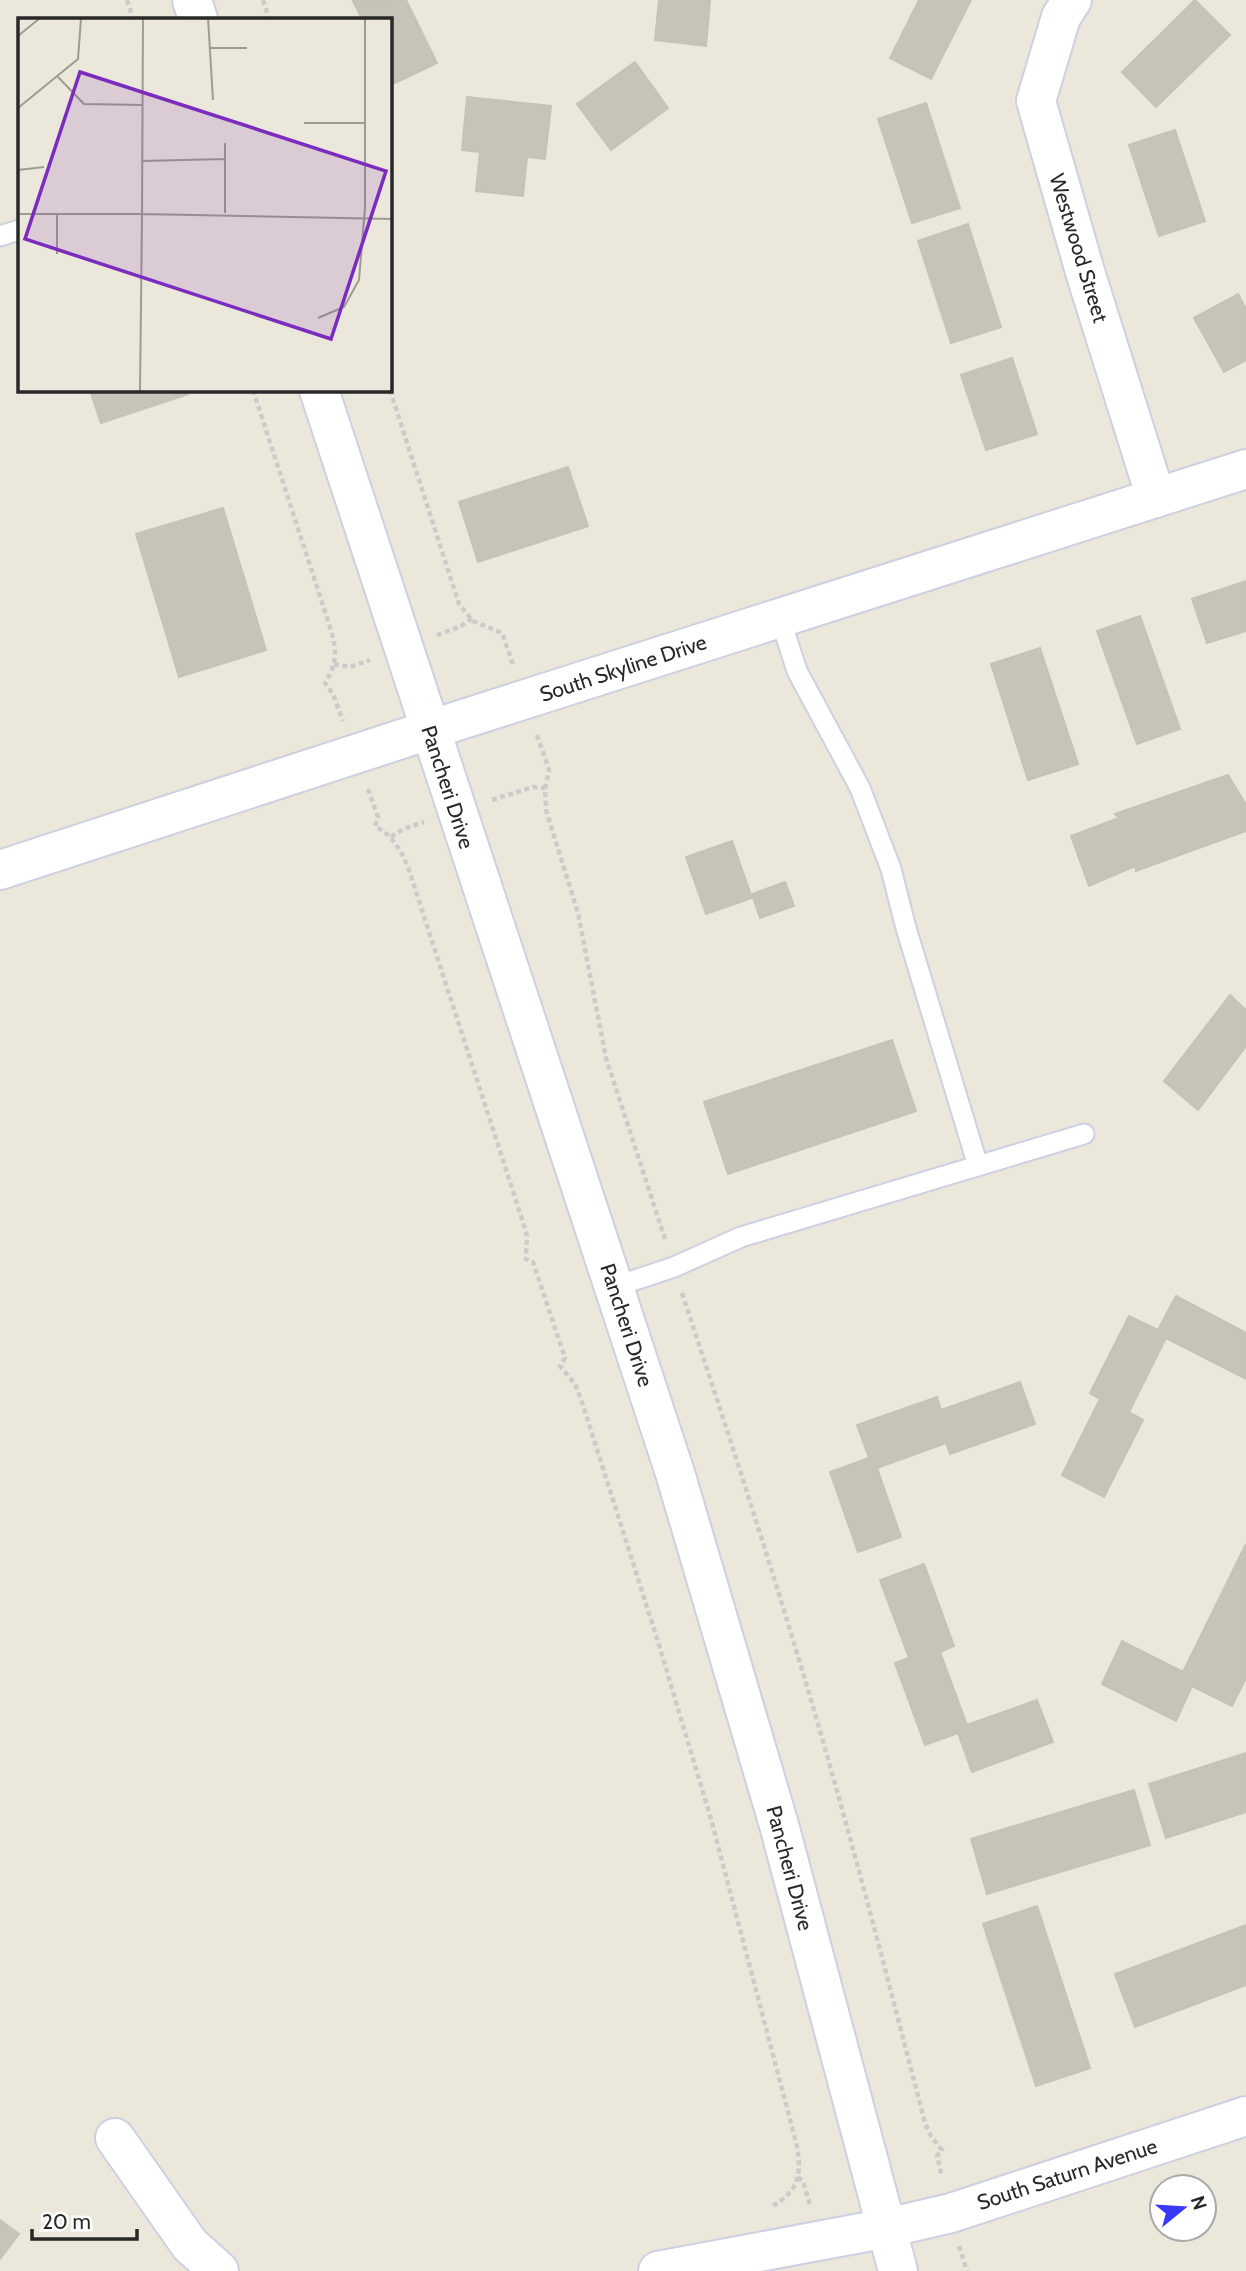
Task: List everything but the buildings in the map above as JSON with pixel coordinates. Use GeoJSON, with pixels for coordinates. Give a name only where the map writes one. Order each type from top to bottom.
{"type":"FeatureCollection","features":[{"type":"Feature","properties":{"kind":"main road"},"geometry":{"type":"LineString","coordinates":[[192,0],[198,18]]}},
{"type":"Feature","properties":{"kind":"main road","name":"Westwood Street"},"geometry":{"type":"LineString","coordinates":[[1072,0],[1061,17],[1036,101],[1086,275],[1156,498]]}},
{"type":"Feature","properties":{"kind":"main road","name":"Pancheri Drive"},"geometry":{"type":"LineString","coordinates":[[320,392],[675,1473],[779,1825],[898,2271]]}},
{"type":"Feature","properties":{"kind":"main road","name":"South Skyline Drive"},"geometry":{"type":"LineString","coordinates":[[0,870],[1246,469]]}},
{"type":"Feature","properties":{"kind":"main road","name":"South Saturn Avenue"},"geometry":{"type":"LineString","coordinates":[[658,2271],[887,2228],[951,2213],[1246,2116]]}},
{"type":"Feature","properties":{"kind":"main road"},"geometry":{"type":"LineString","coordinates":[[115,2138],[190,2245],[219,2271]]}},
{"type":"Feature","properties":{"kind":"lane"},"geometry":{"type":"LineString","coordinates":[[0,236],[18,230]]}},
{"type":"Feature","properties":{"kind":"lane"},"geometry":{"type":"LineString","coordinates":[[780,618],[797,671],[860,788],[891,869],[906,928],[978,1166]]}},
{"type":"Feature","properties":{"kind":"lane"},"geometry":{"type":"LineString","coordinates":[[614,1287],[674,1267],[741,1237],[1084,1134]]}},
{"type":"Feature","properties":{"kind":"path"},"geometry":{"type":"LineString","coordinates":[[127,0],[133,18]]}},
{"type":"Feature","properties":{"kind":"path"},"geometry":{"type":"LineString","coordinates":[[263,0],[269,18]]}},
{"type":"Feature","properties":{"kind":"path"},"geometry":{"type":"LineString","coordinates":[[254,392],[337,651],[334,670],[326,683]]}},
{"type":"Feature","properties":{"kind":"path"},"geometry":{"type":"LineString","coordinates":[[391,392],[459,604],[473,621],[502,633]]}},
{"type":"Feature","properties":{"kind":"path"},"geometry":{"type":"LineString","coordinates":[[549,770],[545,789],[546,810],[578,913],[606,1058],[764,1543],[852,1844],[925,2123],[942,2150]]}},
{"type":"Feature","properties":{"kind":"path"},"geometry":{"type":"LineString","coordinates":[[375,826],[400,846],[408,867],[522,1219],[527,1236],[526,1259],[533,1262],[565,1358],[560,1366],[575,1384],[582,1402],[659,1645],[710,1819],[797,2146],[799,2177],[788,2197],[771,2207]]}}]}
